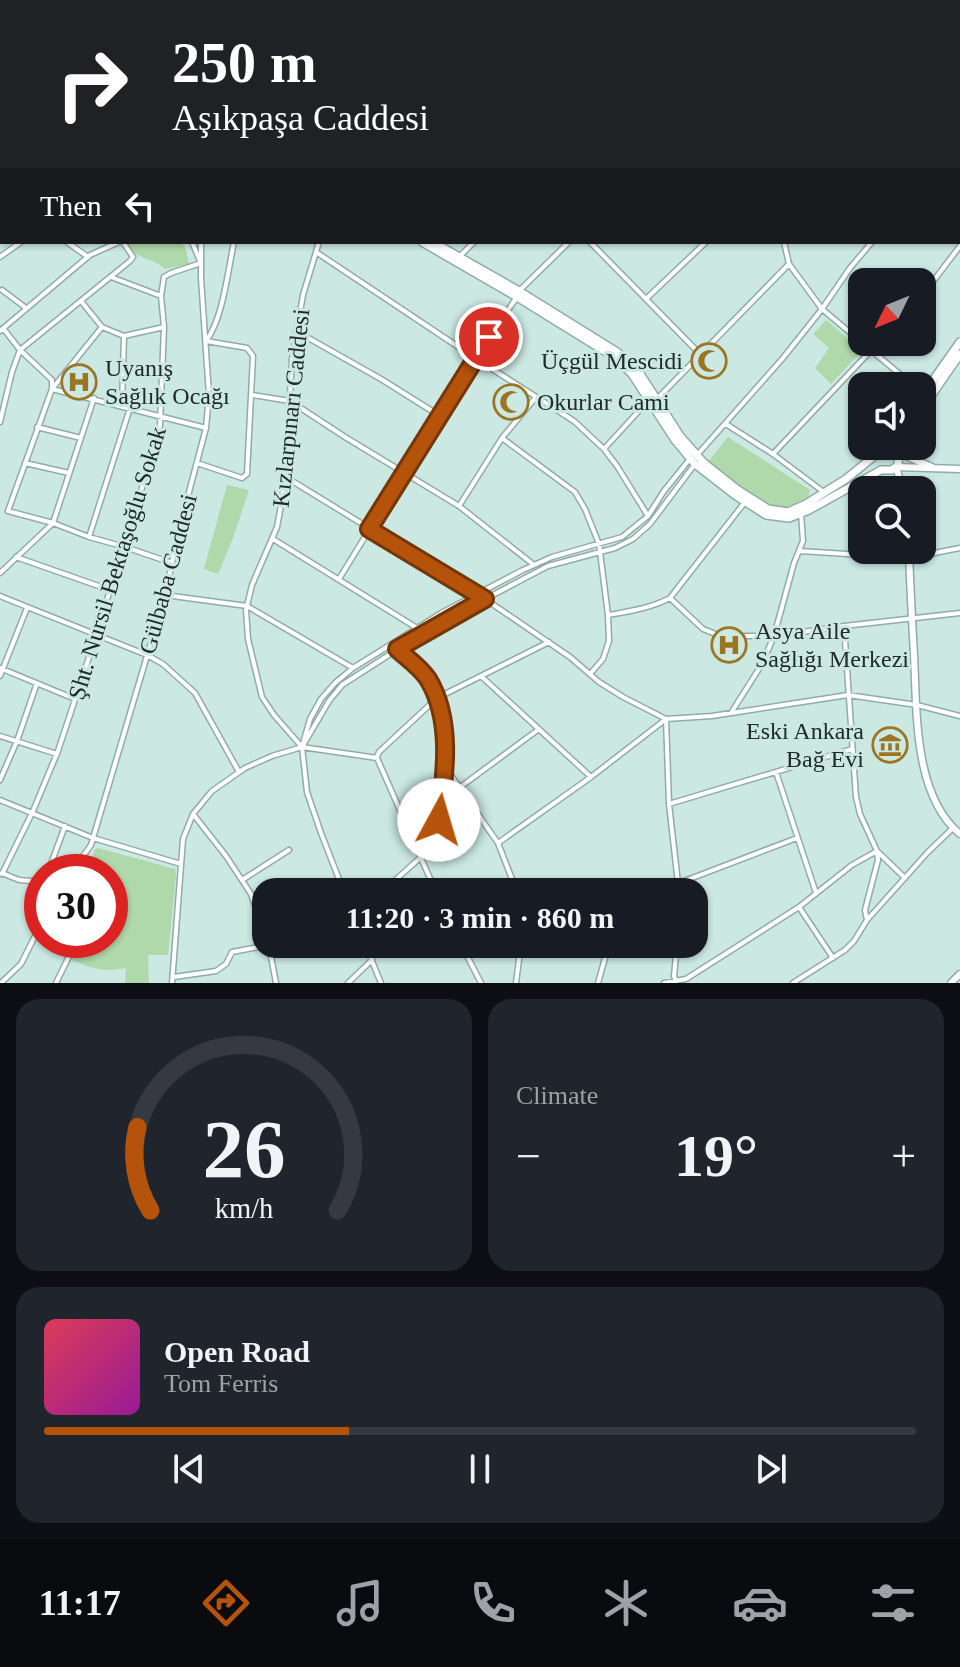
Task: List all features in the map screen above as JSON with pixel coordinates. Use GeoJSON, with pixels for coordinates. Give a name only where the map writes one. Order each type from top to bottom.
{"type":"FeatureCollection","features":[{"type":"Feature","properties":{"kind":"main road"},"geometry":{"type":"LineString","coordinates":[[426,244],[518,294]]}},
{"type":"Feature","properties":{"kind":"main road"},"geometry":{"type":"LineString","coordinates":[[436,244],[614,357],[653,399],[675,440],[745,502],[766,515],[789,518],[881,470]]}},
{"type":"Feature","properties":{"kind":"main road"},"geometry":{"type":"LineString","coordinates":[[936,375],[960,342]]}},
{"type":"Feature","properties":{"kind":"main road"},"geometry":{"type":"LineString","coordinates":[[936,389],[960,354]]}},
{"type":"Feature","properties":{"kind":"main road"},"geometry":{"type":"LineString","coordinates":[[694,459],[768,509],[788,512],[825,493],[869,460]]}},
{"type":"Feature","properties":{"kind":"main road"},"geometry":{"type":"LineString","coordinates":[[874,460],[881,470],[889,471],[900,460]]}},
{"type":"Feature","properties":{"kind":"main road"},"geometry":{"type":"LineString","coordinates":[[920,460],[940,470]]}},
{"type":"Feature","properties":{"kind":"main road"},"geometry":{"type":"LineString","coordinates":[[896,467],[960,469]]}},
{"type":"Feature","properties":{"kind":"main road"},"geometry":{"type":"LineString","coordinates":[[896,467],[899,476]]}},
{"type":"Feature","properties":{"kind":"main road"},"geometry":{"type":"LineString","coordinates":[[909,564],[918,736],[927,781],[944,816],[960,834]]}},
{"type":"Feature","properties":{"kind":"main road"},"geometry":{"type":"LineString","coordinates":[[951,983],[960,974]]}},
{"type":"Feature","properties":{"kind":"street"},"geometry":{"type":"LineString","coordinates":[[0,257],[18,244]]}},
{"type":"Feature","properties":{"kind":"street"},"geometry":{"type":"LineString","coordinates":[[70,244],[88,257]]}},
{"type":"Feature","properties":{"kind":"street"},"geometry":{"type":"LineString","coordinates":[[52,389],[52,380],[2,329],[88,257],[117,244]]}},
{"type":"Feature","properties":{"kind":"street"},"geometry":{"type":"LineString","coordinates":[[0,422],[20,350],[133,257],[123,244]]}},
{"type":"Feature","properties":{"kind":"street"},"geometry":{"type":"LineString","coordinates":[[111,277],[161,296],[164,277],[201,263],[193,244]]}},
{"type":"Feature","properties":{"kind":"street","name":"Gülbaba Caddesi"},"geometry":{"type":"LineString","coordinates":[[85,854],[91,845],[165,595],[206,428],[209,395],[201,244]]}},
{"type":"Feature","properties":{"kind":"street"},"geometry":{"type":"LineString","coordinates":[[197,463],[242,478],[247,474],[253,356],[247,348],[206,341],[213,332],[218,315],[234,244]]}},
{"type":"Feature","properties":{"kind":"street","name":"Kızlarpınarı Caddesi"},"geometry":{"type":"LineString","coordinates":[[302,747],[262,697],[248,639],[247,606],[252,585],[272,539],[282,500],[292,359],[303,295],[318,244]]}},
{"type":"Feature","properties":{"kind":"street"},"geometry":{"type":"LineString","coordinates":[[459,257],[472,244]]}},
{"type":"Feature","properties":{"kind":"street"},"geometry":{"type":"LineString","coordinates":[[339,579],[518,294],[567,244]]}},
{"type":"Feature","properties":{"kind":"street"},"geometry":{"type":"LineString","coordinates":[[592,244],[700,354]]}},
{"type":"Feature","properties":{"kind":"street"},"geometry":{"type":"LineString","coordinates":[[646,298],[704,244]]}},
{"type":"Feature","properties":{"kind":"street"},"geometry":{"type":"LineString","coordinates":[[784,244],[789,264],[822,309],[848,331]]}},
{"type":"Feature","properties":{"kind":"street"},"geometry":{"type":"LineString","coordinates":[[339,878],[307,792],[302,747],[310,719],[321,699],[353,668],[477,594],[552,557],[622,537],[648,516],[664,491],[750,397],[822,309],[870,244]]}},
{"type":"Feature","properties":{"kind":"street"},"geometry":{"type":"LineString","coordinates":[[936,278],[960,246]]}},
{"type":"Feature","properties":{"kind":"street"},"geometry":{"type":"LineString","coordinates":[[316,251],[574,421],[604,449],[648,516]]}},
{"type":"Feature","properties":{"kind":"street"},"geometry":{"type":"LineString","coordinates":[[604,449],[789,264]]}},
{"type":"Feature","properties":{"kind":"street"},"geometry":{"type":"LineString","coordinates":[[2,290],[26,308]]}},
{"type":"Feature","properties":{"kind":"street","name":"Şht. Nursil Bektaşoğlu Sokak"},"geometry":{"type":"LineString","coordinates":[[1,873],[32,813],[57,754],[125,547],[162,417],[164,327],[161,296]]}},
{"type":"Feature","properties":{"kind":"street"},"geometry":{"type":"LineString","coordinates":[[81,301],[102,327],[124,336],[164,327]]}},
{"type":"Feature","properties":{"kind":"street"},"geometry":{"type":"LineString","coordinates":[[102,327],[52,389],[8,511],[172,563]]}},
{"type":"Feature","properties":{"kind":"street"},"geometry":{"type":"LineString","coordinates":[[296,331],[440,416]]}},
{"type":"Feature","properties":{"kind":"street"},"geometry":{"type":"LineString","coordinates":[[122,406],[124,336]]}},
{"type":"Feature","properties":{"kind":"street"},"geometry":{"type":"LineString","coordinates":[[773,454],[865,356]]}},
{"type":"Feature","properties":{"kind":"street"},"geometry":{"type":"LineString","coordinates":[[878,356],[897,372]]}},
{"type":"Feature","properties":{"kind":"street"},"geometry":{"type":"LineString","coordinates":[[52,389],[206,428]]}},
{"type":"Feature","properties":{"kind":"street"},"geometry":{"type":"LineString","coordinates":[[252,395],[290,401],[459,506],[534,565]]}},
{"type":"Feature","properties":{"kind":"street"},"geometry":{"type":"LineString","coordinates":[[459,506],[502,438],[537,396]]}},
{"type":"Feature","properties":{"kind":"street"},"geometry":{"type":"LineString","coordinates":[[0,573],[53,523],[94,398]]}},
{"type":"Feature","properties":{"kind":"street"},"geometry":{"type":"LineString","coordinates":[[89,537],[130,408]]}},
{"type":"Feature","properties":{"kind":"street"},"geometry":{"type":"LineString","coordinates":[[726,424],[825,493]]}},
{"type":"Feature","properties":{"kind":"street"},"geometry":{"type":"LineString","coordinates":[[37,427],[81,438]]}},
{"type":"Feature","properties":{"kind":"street"},"geometry":{"type":"LineString","coordinates":[[502,438],[575,492],[599,544],[609,641],[607,651],[590,674]]}},
{"type":"Feature","properties":{"kind":"street"},"geometry":{"type":"LineString","coordinates":[[302,747],[342,685],[397,649],[548,566],[615,548],[633,539],[650,524],[694,459]]}},
{"type":"Feature","properties":{"kind":"street"},"geometry":{"type":"LineString","coordinates":[[25,463],[69,473]]}},
{"type":"Feature","properties":{"kind":"street"},"geometry":{"type":"LineString","coordinates":[[284,476],[485,599],[623,697],[666,719],[731,713],[848,695],[917,705],[960,716]]}},
{"type":"Feature","properties":{"kind":"street"},"geometry":{"type":"LineString","coordinates":[[608,615],[645,608],[670,598],[745,502]]}},
{"type":"Feature","properties":{"kind":"street"},"geometry":{"type":"LineString","coordinates":[[731,713],[762,664],[774,636],[803,541],[801,513]]}},
{"type":"Feature","properties":{"kind":"street"},"geometry":{"type":"LineString","coordinates":[[272,539],[417,628]]}},
{"type":"Feature","properties":{"kind":"street"},"geometry":{"type":"LineString","coordinates":[[936,553],[960,548]]}},
{"type":"Feature","properties":{"kind":"street"},"geometry":{"type":"LineString","coordinates":[[799,551],[848,554]]}},
{"type":"Feature","properties":{"kind":"street"},"geometry":{"type":"LineString","coordinates":[[16,557],[110,590]]}},
{"type":"Feature","properties":{"kind":"street"},"geometry":{"type":"LineString","coordinates":[[165,595],[247,606],[353,668]]}},
{"type":"Feature","properties":{"kind":"street"},"geometry":{"type":"LineString","coordinates":[[0,596],[163,664],[195,693],[239,772]]}},
{"type":"Feature","properties":{"kind":"street"},"geometry":{"type":"LineString","coordinates":[[670,598],[703,629],[718,635],[774,636],[960,613]]}},
{"type":"Feature","properties":{"kind":"street"},"geometry":{"type":"LineString","coordinates":[[0,676],[27,608]]}},
{"type":"Feature","properties":{"kind":"street"},"geometry":{"type":"LineString","coordinates":[[844,626],[856,797],[878,860],[865,910],[867,920]]}},
{"type":"Feature","properties":{"kind":"street"},"geometry":{"type":"LineString","coordinates":[[430,878],[377,758],[379,752],[437,698],[549,642]]}},
{"type":"Feature","properties":{"kind":"street"},"geometry":{"type":"LineString","coordinates":[[397,649],[427,676],[437,698],[445,733],[444,786],[432,842],[421,857],[398,878]]}},
{"type":"Feature","properties":{"kind":"street"},"geometry":{"type":"LineString","coordinates":[[1,669],[75,699]]}},
{"type":"Feature","properties":{"kind":"street"},"geometry":{"type":"LineString","coordinates":[[480,675],[591,777]]}},
{"type":"Feature","properties":{"kind":"street"},"geometry":{"type":"LineString","coordinates":[[0,780],[37,683]]}},
{"type":"Feature","properties":{"kind":"street"},"geometry":{"type":"LineString","coordinates":[[498,843],[666,719]]}},
{"type":"Feature","properties":{"kind":"street"},"geometry":{"type":"LineString","coordinates":[[666,719],[669,804],[678,878]]}},
{"type":"Feature","properties":{"kind":"street"},"geometry":{"type":"LineString","coordinates":[[459,788],[539,729]]}},
{"type":"Feature","properties":{"kind":"street"},"geometry":{"type":"LineString","coordinates":[[0,736],[57,754]]}},
{"type":"Feature","properties":{"kind":"street"},"geometry":{"type":"LineString","coordinates":[[252,948],[232,952],[222,968],[173,980],[183,839],[193,814],[212,791],[239,772],[272,756],[302,747],[377,758]]}},
{"type":"Feature","properties":{"kind":"street"},"geometry":{"type":"LineString","coordinates":[[669,804],[852,749]]}},
{"type":"Feature","properties":{"kind":"street"},"geometry":{"type":"LineString","coordinates":[[444,765],[498,843],[512,878]]}},
{"type":"Feature","properties":{"kind":"street"},"geometry":{"type":"LineString","coordinates":[[776,772],[816,893]]}},
{"type":"Feature","properties":{"kind":"street"},"geometry":{"type":"LineString","coordinates":[[0,800],[93,838],[181,864]]}},
{"type":"Feature","properties":{"kind":"street"},"geometry":{"type":"LineString","coordinates":[[193,814],[226,856],[252,897]]}},
{"type":"Feature","properties":{"kind":"street"},"geometry":{"type":"LineString","coordinates":[[55,854],[65,826]]}},
{"type":"Feature","properties":{"kind":"street"},"geometry":{"type":"LineString","coordinates":[[793,983],[854,941],[867,920],[953,828]]}},
{"type":"Feature","properties":{"kind":"street"},"geometry":{"type":"LineString","coordinates":[[692,878],[797,838]]}},
{"type":"Feature","properties":{"kind":"street"},"geometry":{"type":"LineString","coordinates":[[242,880],[289,850]]}},
{"type":"Feature","properties":{"kind":"street"},"geometry":{"type":"LineString","coordinates":[[877,851],[905,878]]}},
{"type":"Feature","properties":{"kind":"street"},"geometry":{"type":"LineString","coordinates":[[664,983],[686,979],[799,907],[852,865],[877,851]]}},
{"type":"Feature","properties":{"kind":"street"},"geometry":{"type":"LineString","coordinates":[[1,873],[24,880]]}},
{"type":"Feature","properties":{"kind":"street"},"geometry":{"type":"LineString","coordinates":[[799,907],[833,958]]}},
{"type":"Feature","properties":{"kind":"street"},"geometry":{"type":"LineString","coordinates":[[1,983],[24,958]]}},
{"type":"Feature","properties":{"kind":"street"},"geometry":{"type":"LineString","coordinates":[[65,983],[58,982],[69,958]]}},
{"type":"Feature","properties":{"kind":"street"},"geometry":{"type":"LineString","coordinates":[[271,958],[276,983]]}},
{"type":"Feature","properties":{"kind":"street"},"geometry":{"type":"LineString","coordinates":[[468,958],[481,983]]}},
{"type":"Feature","properties":{"kind":"street"},"geometry":{"type":"LineString","coordinates":[[516,983],[519,958]]}},
{"type":"Feature","properties":{"kind":"street"},"geometry":{"type":"LineString","coordinates":[[598,983],[605,958]]}},
{"type":"Feature","properties":{"kind":"street"},"geometry":{"type":"LineString","coordinates":[[676,958],[676,982]]}},
{"type":"Feature","properties":{"kind":"street"},"geometry":{"type":"LineString","coordinates":[[348,983],[372,960],[381,983]]}},
{"type":"Feature","properties":{"kind":"street"},"geometry":{"type":"LineString","coordinates":[[206,973],[207,980]]}},
{"type":"Feature","properties":{"kind":"green space"},"geometry":{"type":"Polygon","coordinates":[[[127,244],[182,244],[185,246],[189,264],[165,269],[127,244]]]}},
{"type":"Feature","properties":{"kind":"green space"},"geometry":{"type":"Polygon","coordinates":[[[826,320],[848,339],[848,356],[857,356],[831,384],[815,368],[829,348],[813,334],[826,320]]]}},
{"type":"Feature","properties":{"kind":"green space"},"geometry":{"type":"Polygon","coordinates":[[[728,437],[810,490],[808,499],[791,507],[775,507],[754,498],[734,483],[708,462],[728,437]]]}},
{"type":"Feature","properties":{"kind":"green space"},"geometry":{"type":"Polygon","coordinates":[[[227,485],[249,490],[218,574],[204,569],[227,485]]]}},
{"type":"Feature","properties":{"kind":"green space"},"geometry":{"type":"Polygon","coordinates":[[[98,848],[120,854],[94,854],[98,848]]]}},
{"type":"Feature","properties":{"kind":"green space"},"geometry":{"type":"Polygon","coordinates":[[[128,856],[175,869],[168,955],[148,955],[149,983],[125,983],[126,968],[98,969],[72,960],[128,958],[128,856]]]}},
{"type":"Feature","properties":{"kind":"place","name":"Üçgül Mescidi"},"geometry":{"type":"Point","coordinates":[709,361]}},
{"type":"Feature","properties":{"kind":"place","name":"Uyanış Sağlık Ocağı"},"geometry":{"type":"Point","coordinates":[79,382]}},
{"type":"Feature","properties":{"kind":"place","name":"Okurlar Cami"},"geometry":{"type":"Point","coordinates":[511,402]}},
{"type":"Feature","properties":{"kind":"place","name":"Asya Aile Sağlığı Merkezi"},"geometry":{"type":"Point","coordinates":[729,645]}},
{"type":"Feature","properties":{"kind":"place","name":"Eski Ankara Bağ Evi"},"geometry":{"type":"Point","coordinates":[890,745]}},
{"type":"Feature","properties":{"kind":"route"},"geometry":{"type":"LineString","coordinates":[[439,820],[444,786],[445,733],[437,698],[427,676],[397,649],[485,599],[369,529],[489,337]]}}]}
